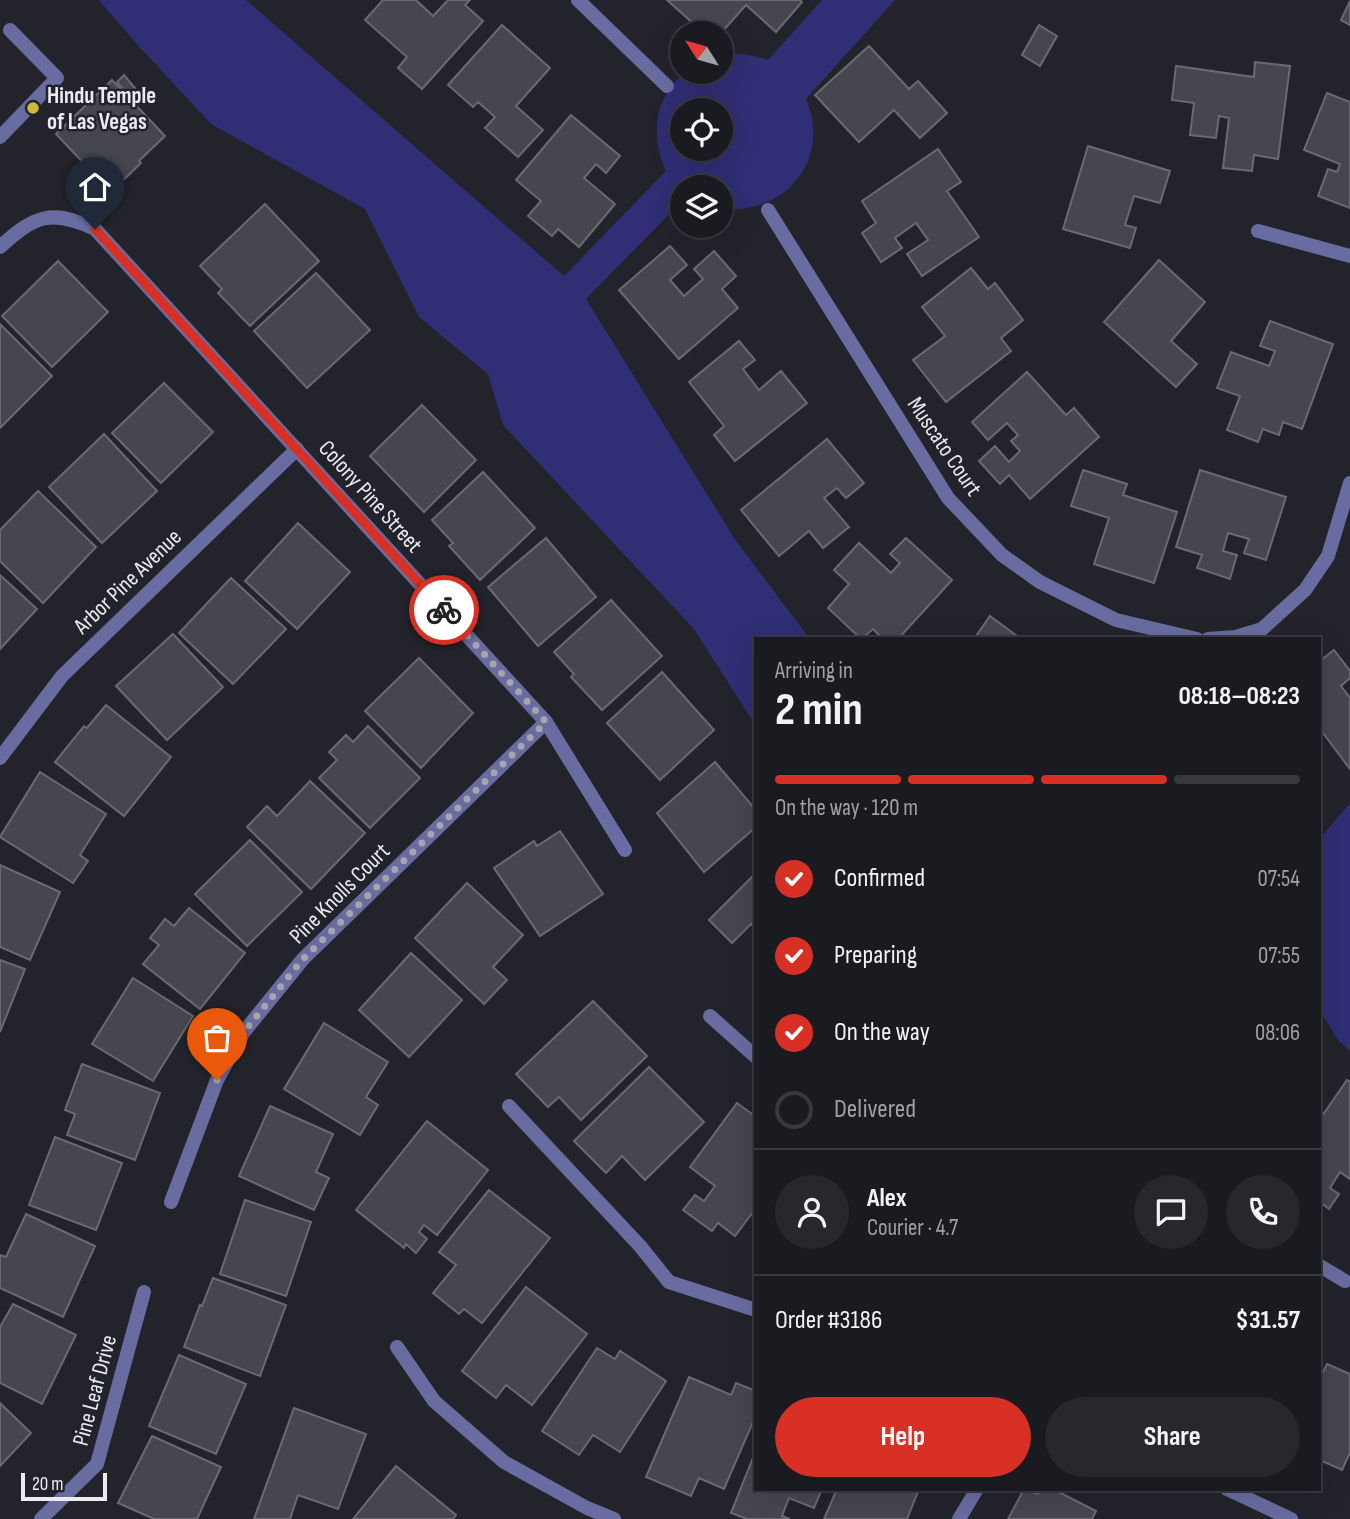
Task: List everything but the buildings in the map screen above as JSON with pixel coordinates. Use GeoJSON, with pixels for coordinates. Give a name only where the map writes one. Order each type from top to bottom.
{"type":"FeatureCollection","features":[{"type":"Feature","properties":{"kind":"street"},"geometry":{"type":"LineString","coordinates":[[578,0],[667,86]]}},
{"type":"Feature","properties":{"kind":"street"},"geometry":{"type":"LineString","coordinates":[[0,137],[57,78],[10,30]]}},
{"type":"Feature","properties":{"kind":"street","name":"Muscato Court"},"geometry":{"type":"LineString","coordinates":[[768,210],[948,498],[1002,555],[1040,582],[1116,620],[1188,637]]}},
{"type":"Feature","properties":{"kind":"street","name":"Colony Pine Street"},"geometry":{"type":"LineString","coordinates":[[0,247],[22,227],[46,217],[72,218],[95,229],[546,722],[625,850]]}},
{"type":"Feature","properties":{"kind":"street"},"geometry":{"type":"LineString","coordinates":[[1258,231],[1350,256]]}},
{"type":"Feature","properties":{"kind":"street","name":"Arbor Pine Avenue"},"geometry":{"type":"LineString","coordinates":[[0,758],[62,676],[297,449]]}},
{"type":"Feature","properties":{"kind":"street"},"geometry":{"type":"LineString","coordinates":[[1236,637],[1262,629],[1305,590],[1328,556],[1350,483]]}},
{"type":"Feature","properties":{"kind":"street","name":"Pine Knolls Court"},"geometry":{"type":"LineString","coordinates":[[172,1202],[217,1080],[243,1033],[303,959],[546,722]]}},
{"type":"Feature","properties":{"kind":"street"},"geometry":{"type":"LineString","coordinates":[[710,1016],[754,1055]]}},
{"type":"Feature","properties":{"kind":"street"},"geometry":{"type":"LineString","coordinates":[[509,1106],[640,1246],[669,1282],[754,1309]]}},
{"type":"Feature","properties":{"kind":"street"},"geometry":{"type":"LineString","coordinates":[[1321,1267],[1345,1281]]}},
{"type":"Feature","properties":{"kind":"street","name":"Pine Leaf Drive"},"geometry":{"type":"LineString","coordinates":[[41,1519],[97,1464],[144,1293]]}},
{"type":"Feature","properties":{"kind":"street"},"geometry":{"type":"LineString","coordinates":[[397,1347],[433,1401],[504,1462],[587,1508],[614,1519]]}},
{"type":"Feature","properties":{"kind":"street"},"geometry":{"type":"LineString","coordinates":[[959,1519],[976,1491]]}},
{"type":"Feature","properties":{"kind":"street"},"geometry":{"type":"LineString","coordinates":[[1231,1491],[1291,1519]]}},
{"type":"Feature","properties":{"kind":"shaded area"},"geometry":{"type":"Polygon","coordinates":[[[99,0],[246,0],[564,276],[666,171],[658,144],[658,118],[661,105],[674,84],[733,84],[733,54],[768,60],[822,0],[895,0],[806,99],[812,121],[813,143],[807,162],[797,179],[783,193],[765,203],[733,208],[733,175],[670,175],[670,213],[586,299],[736,541],[808,637],[754,637],[754,723],[694,629],[503,425],[488,374],[419,317],[365,209],[211,124],[99,0]]]}},
{"type":"Feature","properties":{"kind":"shaded area"},"geometry":{"type":"Polygon","coordinates":[[[1350,803],[1350,1051],[1338,1040],[1321,1013],[1321,837],[1350,803]]]}},
{"type":"Feature","properties":{"kind":"way so far"},"geometry":{"type":"LineString","coordinates":[[217,1080],[243,1033],[303,959],[546,722],[444,610]]}},
{"type":"Feature","properties":{"kind":"place","name":"Hindu Temple of Las Vegas"},"geometry":{"type":"Point","coordinates":[33,108]}},
{"type":"Feature","properties":{"kind":"route"},"geometry":{"type":"LineString","coordinates":[[95,229],[444,610]]}}]}
